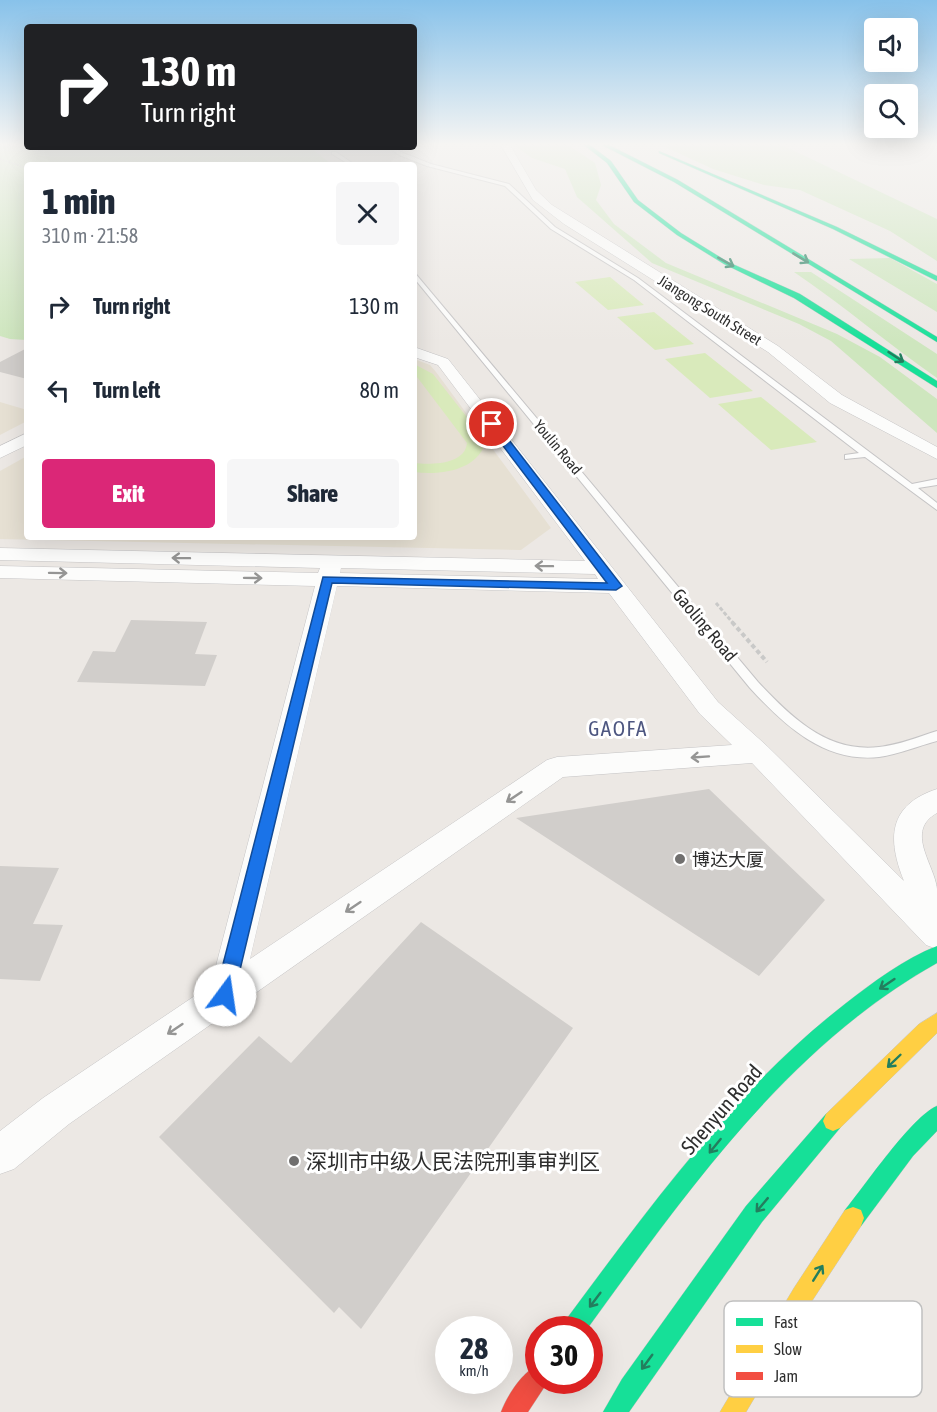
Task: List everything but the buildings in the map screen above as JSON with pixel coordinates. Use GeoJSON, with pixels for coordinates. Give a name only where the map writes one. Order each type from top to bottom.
{"type":"FeatureCollection","features":[{"type":"Feature","properties":{"kind":"main road"},"geometry":{"type":"LineString","coordinates":[[649,211],[679,234],[726,263],[797,296],[937,385]]}},
{"type":"Feature","properties":{"kind":"main road"},"geometry":{"type":"LineString","coordinates":[[725,211],[937,340]]}},
{"type":"Feature","properties":{"kind":"main road"},"geometry":{"type":"LineString","coordinates":[[751,211],[770,221]]}},
{"type":"Feature","properties":{"kind":"main road"},"geometry":{"type":"LineString","coordinates":[[799,211],[937,279]]}},
{"type":"Feature","properties":{"kind":"main road","name":"Shenyun Road"},"geometry":{"type":"LineString","coordinates":[[583,1316],[666,1207],[746,1108],[803,1051],[860,1002],[937,954]]}},
{"type":"Feature","properties":{"kind":"main road"},"geometry":{"type":"LineString","coordinates":[[615,1412],[630,1387],[754,1214],[844,1108],[937,1022]]}},
{"type":"Feature","properties":{"kind":"main road"},"geometry":{"type":"LineString","coordinates":[[800,1301],[872,1191],[937,1116]]}},
{"type":"Feature","properties":{"kind":"main road"},"geometry":{"type":"LineString","coordinates":[[513,1412],[526,1394]]}},
{"type":"Feature","properties":{"kind":"main road"},"geometry":{"type":"LineString","coordinates":[[732,1412],[741,1397]]}},
{"type":"Feature","properties":{"kind":"street","name":"Jiangong South Street"},"geometry":{"type":"LineString","coordinates":[[554,211],[773,348],[837,399],[937,454]]}},
{"type":"Feature","properties":{"kind":"street"},"geometry":{"type":"LineString","coordinates":[[417,353],[436,358],[450,370],[709,708],[758,753],[937,935]]}},
{"type":"Feature","properties":{"kind":"street"},"geometry":{"type":"LineString","coordinates":[[0,453],[24,440]]}},
{"type":"Feature","properties":{"kind":"street"},"geometry":{"type":"LineString","coordinates":[[0,554],[616,586]]}},
{"type":"Feature","properties":{"kind":"street"},"geometry":{"type":"LineString","coordinates":[[0,572],[602,567]]}},
{"type":"Feature","properties":{"kind":"street"},"geometry":{"type":"LineString","coordinates":[[225,995],[330,571]]}},
{"type":"Feature","properties":{"kind":"street"},"geometry":{"type":"LineString","coordinates":[[0,1155],[56,1111],[557,767],[758,753]]}},
{"type":"Feature","properties":{"kind":"street"},"geometry":{"type":"LineString","coordinates":[[937,800],[927,803],[908,824],[906,838],[909,854],[937,919]]}},
{"type":"Feature","properties":{"kind":"lane"},"geometry":{"type":"LineString","coordinates":[[535,211],[553,228],[636,279],[937,507]]}},
{"type":"Feature","properties":{"kind":"lane","name":"Youlin Road"},"geometry":{"type":"LineString","coordinates":[[417,278],[656,566]]}},
{"type":"Feature","properties":{"kind":"lane"},"geometry":{"type":"LineString","coordinates":[[848,457],[867,454]]}},
{"type":"Feature","properties":{"kind":"lane"},"geometry":{"type":"LineString","coordinates":[[910,487],[937,482]]}},
{"type":"Feature","properties":{"kind":"lane","name":"Gaoling Road"},"geometry":{"type":"LineString","coordinates":[[656,566],[754,685],[795,727],[826,746],[844,751],[878,752],[937,736]]}},
{"type":"Feature","properties":{"kind":"path"},"geometry":{"type":"LineString","coordinates":[[716,603],[767,662]]}},
{"type":"Feature","properties":{"kind":"shaded area"},"geometry":{"type":"Polygon","coordinates":[[[417,360],[430,365],[436,372],[551,528],[521,550],[47,540],[417,540],[417,360]]]}},
{"type":"Feature","properties":{"kind":"shaded area"},"geometry":{"type":"Polygon","coordinates":[[[0,402],[24,409],[24,423],[0,435],[0,402]]]}},
{"type":"Feature","properties":{"kind":"shaded area"},"geometry":{"type":"Polygon","coordinates":[[[24,458],[24,540],[0,539],[0,471],[24,458]]]}},
{"type":"Feature","properties":{"kind":"green space"},"geometry":{"type":"Polygon","coordinates":[[[0,211],[24,211],[24,340],[0,336],[0,211]]]}},
{"type":"Feature","properties":{"kind":"green space"},"geometry":{"type":"Polygon","coordinates":[[[593,211],[604,211],[614,224],[666,263],[837,334],[880,357],[937,399],[937,433],[831,341],[799,324],[652,263],[593,211]]]}},
{"type":"Feature","properties":{"kind":"green space"},"geometry":{"type":"Polygon","coordinates":[[[846,211],[920,211],[937,219],[937,261],[890,231],[846,211]]]}},
{"type":"Feature","properties":{"kind":"green space"},"geometry":{"type":"Polygon","coordinates":[[[890,258],[937,284],[937,312],[849,259],[890,258]]]}},
{"type":"Feature","properties":{"kind":"green space"},"geometry":{"type":"Polygon","coordinates":[[[794,272],[811,272],[937,354],[937,378],[830,298],[794,272]]]}},
{"type":"Feature","properties":{"kind":"green space"},"geometry":{"type":"Polygon","coordinates":[[[610,277],[644,305],[608,310],[575,282],[610,277]]]}},
{"type":"Feature","properties":{"kind":"green space"},"geometry":{"type":"Polygon","coordinates":[[[654,312],[694,344],[655,350],[617,317],[654,312]]]}},
{"type":"Feature","properties":{"kind":"green space"},"geometry":{"type":"Polygon","coordinates":[[[705,353],[753,391],[710,398],[665,359],[705,353]]]}},
{"type":"Feature","properties":{"kind":"green space"},"geometry":{"type":"Polygon","coordinates":[[[417,366],[433,374],[481,435],[483,449],[470,463],[462,467],[443,472],[417,472],[417,463],[429,464],[454,460],[465,450],[467,443],[417,377],[417,366]]]}},
{"type":"Feature","properties":{"kind":"green space"},"geometry":{"type":"Polygon","coordinates":[[[761,397],[817,442],[771,450],[718,404],[761,397]]]}},
{"type":"Feature","properties":{"kind":"traffic: fast"},"geometry":{"type":"LineString","coordinates":[[649,211],[679,234],[726,263],[797,296],[937,385]]}},
{"type":"Feature","properties":{"kind":"traffic: fast"},"geometry":{"type":"LineString","coordinates":[[725,211],[937,340]]}},
{"type":"Feature","properties":{"kind":"traffic: fast"},"geometry":{"type":"LineString","coordinates":[[796,211],[937,279]]}},
{"type":"Feature","properties":{"kind":"traffic: fast"},"geometry":{"type":"LineString","coordinates":[[583,1316],[673,1196],[746,1109],[785,1068],[826,1030],[868,997],[937,954]]}},
{"type":"Feature","properties":{"kind":"traffic: fast"},"geometry":{"type":"LineString","coordinates":[[853,1218],[906,1149],[937,1116]]}},
{"type":"Feature","properties":{"kind":"traffic: fast"},"geometry":{"type":"LineString","coordinates":[[615,1412],[630,1387],[754,1214],[833,1121]]}},
{"type":"Feature","properties":{"kind":"traffic: slow"},"geometry":{"type":"LineString","coordinates":[[833,1121],[937,1022]]}},
{"type":"Feature","properties":{"kind":"traffic: slow"},"geometry":{"type":"LineString","coordinates":[[799,1301],[853,1218]]}},
{"type":"Feature","properties":{"kind":"traffic: slow"},"geometry":{"type":"LineString","coordinates":[[732,1412],[741,1397]]}},
{"type":"Feature","properties":{"kind":"traffic: jam"},"geometry":{"type":"LineString","coordinates":[[513,1412],[526,1394]]}},
{"type":"Feature","properties":{"kind":"place","name":"博达大厦"},"geometry":{"type":"Point","coordinates":[680,859]}},
{"type":"Feature","properties":{"kind":"place","name":"深圳市中级人民法院刑事审判区"},"geometry":{"type":"Point","coordinates":[294,1161]}},
{"type":"Feature","properties":{"kind":"district","name":"GAOFA"},"geometry":{"type":"Point","coordinates":[618,728]}},
{"type":"Feature","properties":{"kind":"route"},"geometry":{"type":"LineString","coordinates":[[225,995],[327,580],[616,586],[492,424]]}}]}
